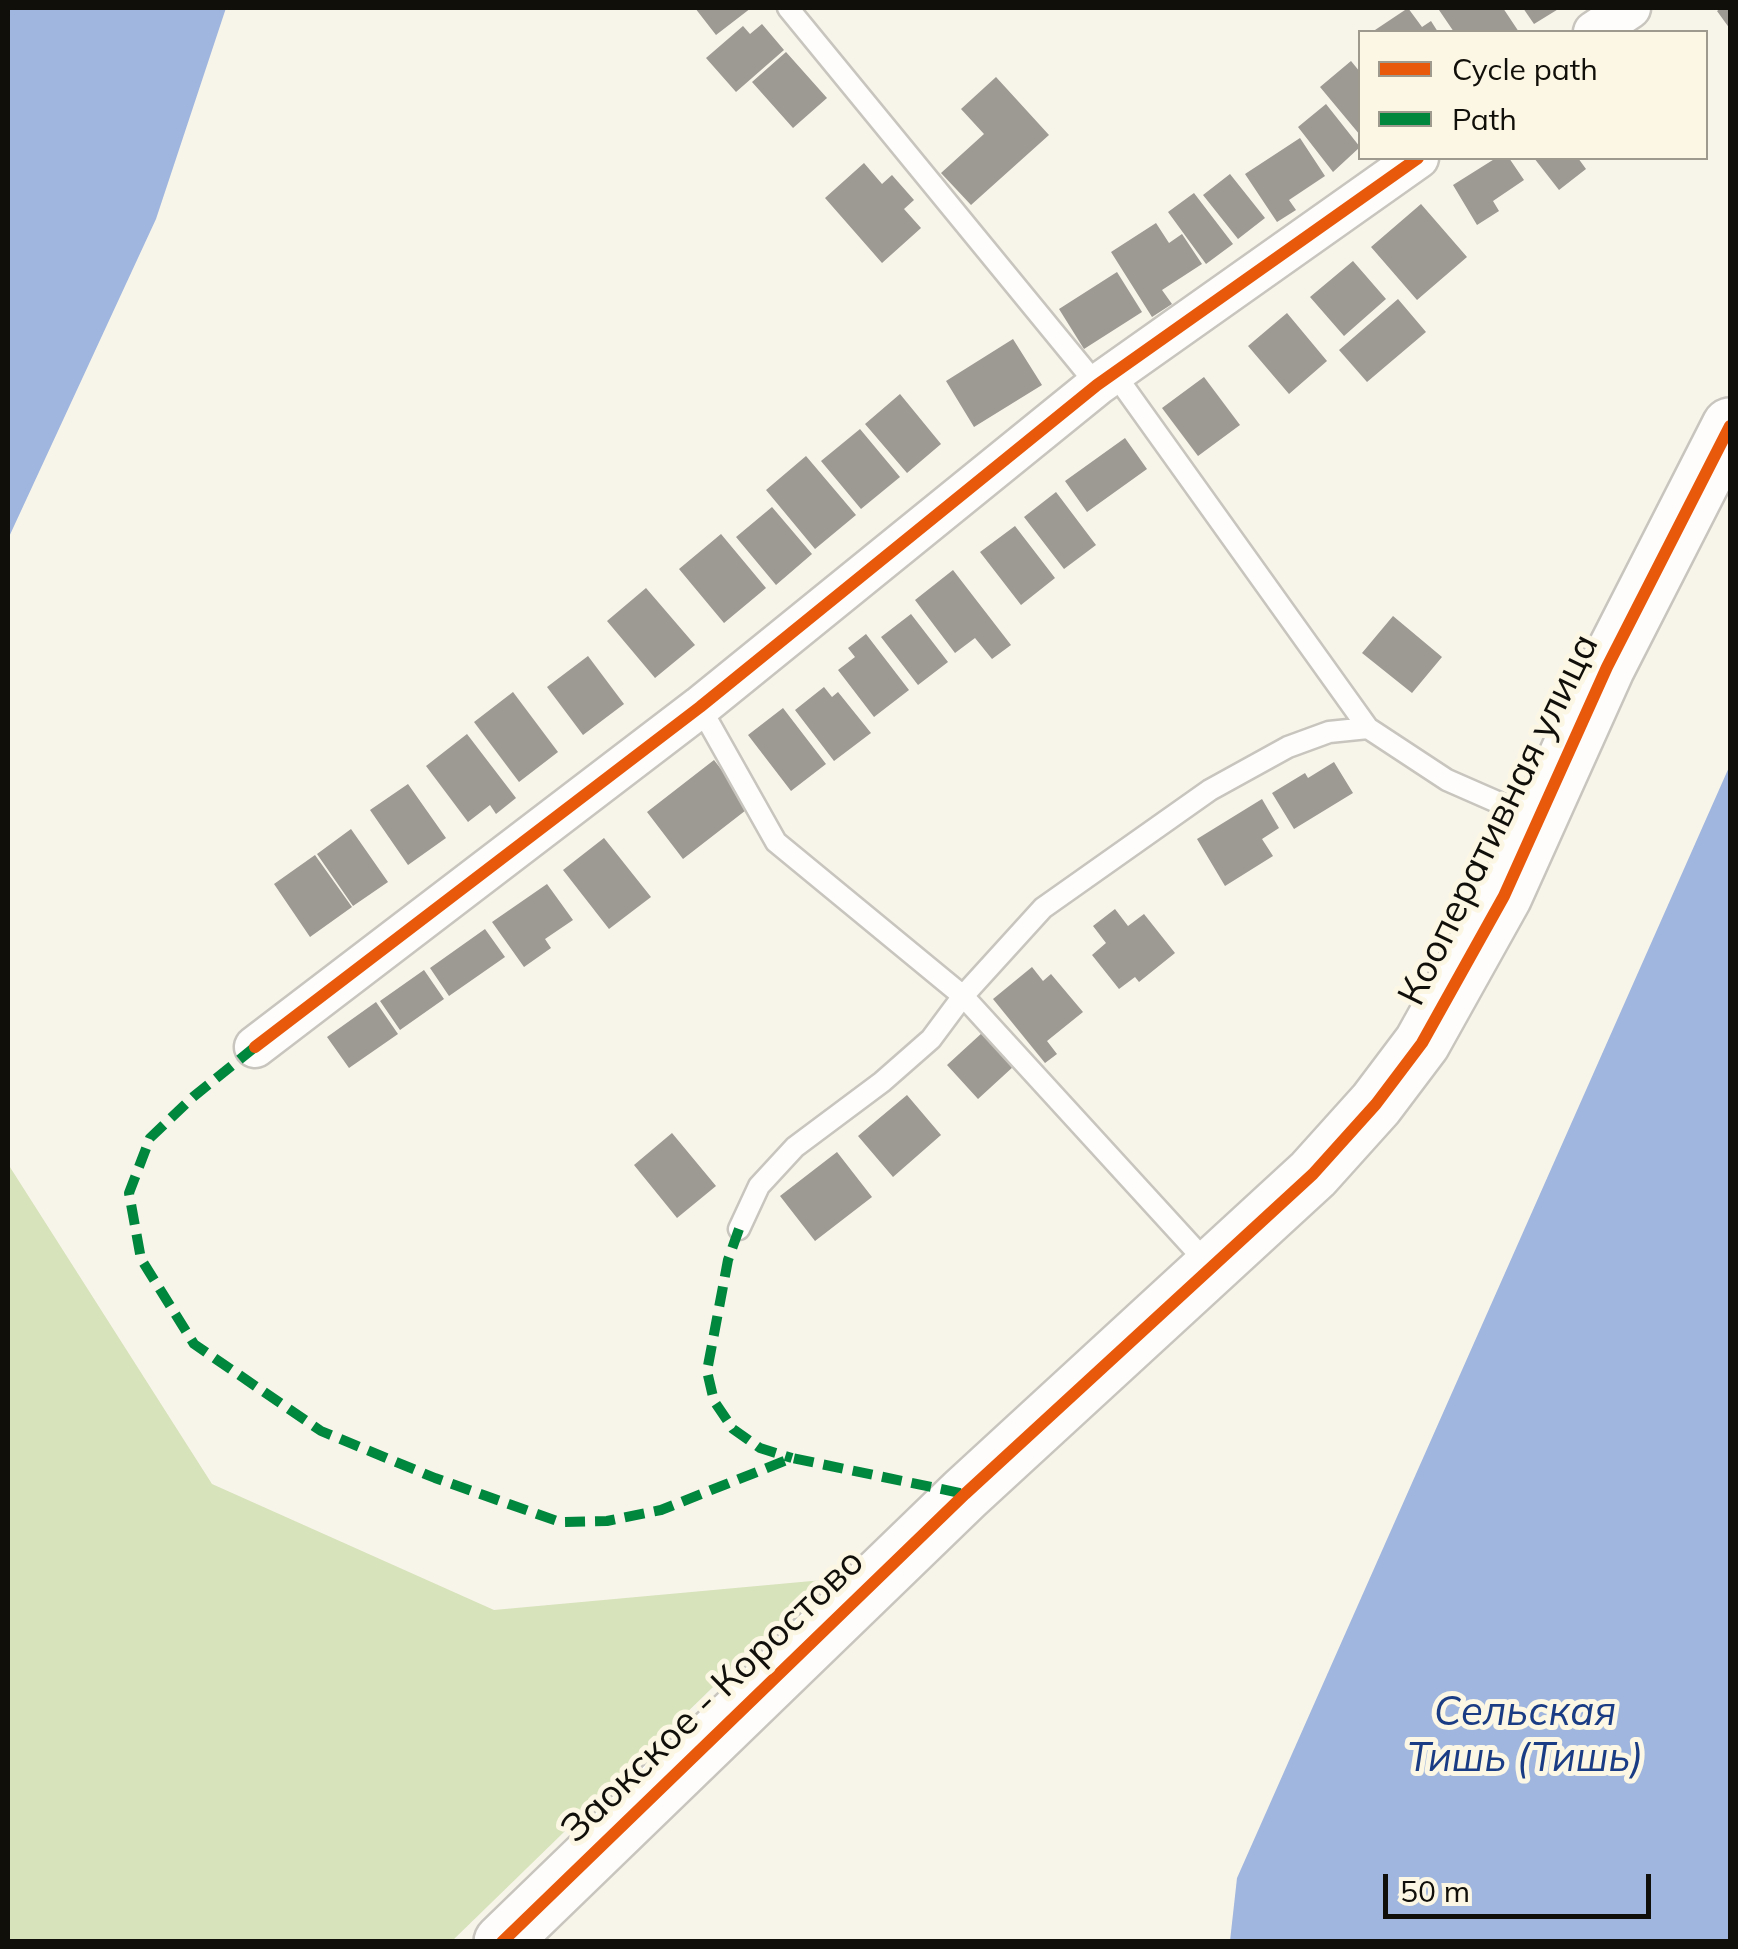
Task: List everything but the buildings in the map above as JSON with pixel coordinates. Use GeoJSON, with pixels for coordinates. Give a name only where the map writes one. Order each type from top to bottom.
{"type":"FeatureCollection","features":[{"type":"Feature","properties":{"kind":"street"},"geometry":{"type":"LineString","coordinates":[[1597,30],[1630,8]]}},
{"type":"Feature","properties":{"kind":"street"},"geometry":{"type":"LineString","coordinates":[[255,1048],[700,707],[1105,379],[1415,160]]}},
{"type":"Feature","properties":{"kind":"street","name":"Кооперативная улица"},"geometry":{"type":"LineString","coordinates":[[965,1494],[1313,1174],[1376,1104],[1422,1043],[1504,896],[1607,667],[1730,426]]}},
{"type":"Feature","properties":{"kind":"street","name":"Заокское - Коростово"},"geometry":{"type":"LineString","coordinates":[[502,1942],[965,1494]]}},
{"type":"Feature","properties":{"kind":"lane"},"geometry":{"type":"LineString","coordinates":[[788,8],[1105,379],[1368,728],[1446,780],[1538,820]]}},
{"type":"Feature","properties":{"kind":"lane"},"geometry":{"type":"LineString","coordinates":[[700,707],[776,842],[964,996],[1210,1266]]}},
{"type":"Feature","properties":{"kind":"lane"},"geometry":{"type":"LineString","coordinates":[[739,1229],[759,1186],[796,1147],[932,1039],[964,996],[1043,908],[1210,790],[1288,747],[1329,732],[1368,728]]}},
{"type":"Feature","properties":{"kind":"green space"},"geometry":{"type":"Polygon","coordinates":[[[8,1164],[212,1484],[494,1610],[823,1580],[452,1941],[8,1941],[8,1164]]]}},
{"type":"Feature","properties":{"kind":"water"},"geometry":{"type":"Polygon","coordinates":[[[8,8],[226,8],[156,219],[8,539],[8,8]]]}},
{"type":"Feature","properties":{"kind":"water","name":"Сельская Тишь (Тишь)"},"geometry":{"type":"Polygon","coordinates":[[[1730,765],[1730,1941],[1230,1941],[1237,1878],[1730,765]]]}},
{"type":"Feature","properties":{"kind":"marked path"},"geometry":{"type":"LineString","coordinates":[[255,1047],[150,1138],[129,1193],[141,1259],[194,1344],[321,1431],[435,1478],[560,1522],[607,1521],[661,1510],[792,1458],[965,1494]]}},
{"type":"Feature","properties":{"kind":"marked path"},"geometry":{"type":"LineString","coordinates":[[739,1229],[728,1260],[707,1371],[714,1401],[733,1429],[760,1448],[792,1458]]}},
{"type":"Feature","properties":{"kind":"cycle path"},"geometry":{"type":"LineString","coordinates":[[255,1047],[700,707],[1097,385],[1415,160]]}},
{"type":"Feature","properties":{"kind":"cycle path"},"geometry":{"type":"LineString","coordinates":[[502,1942],[965,1494],[1313,1174],[1376,1104],[1422,1043],[1504,896],[1607,667],[1730,426]]}}]}
